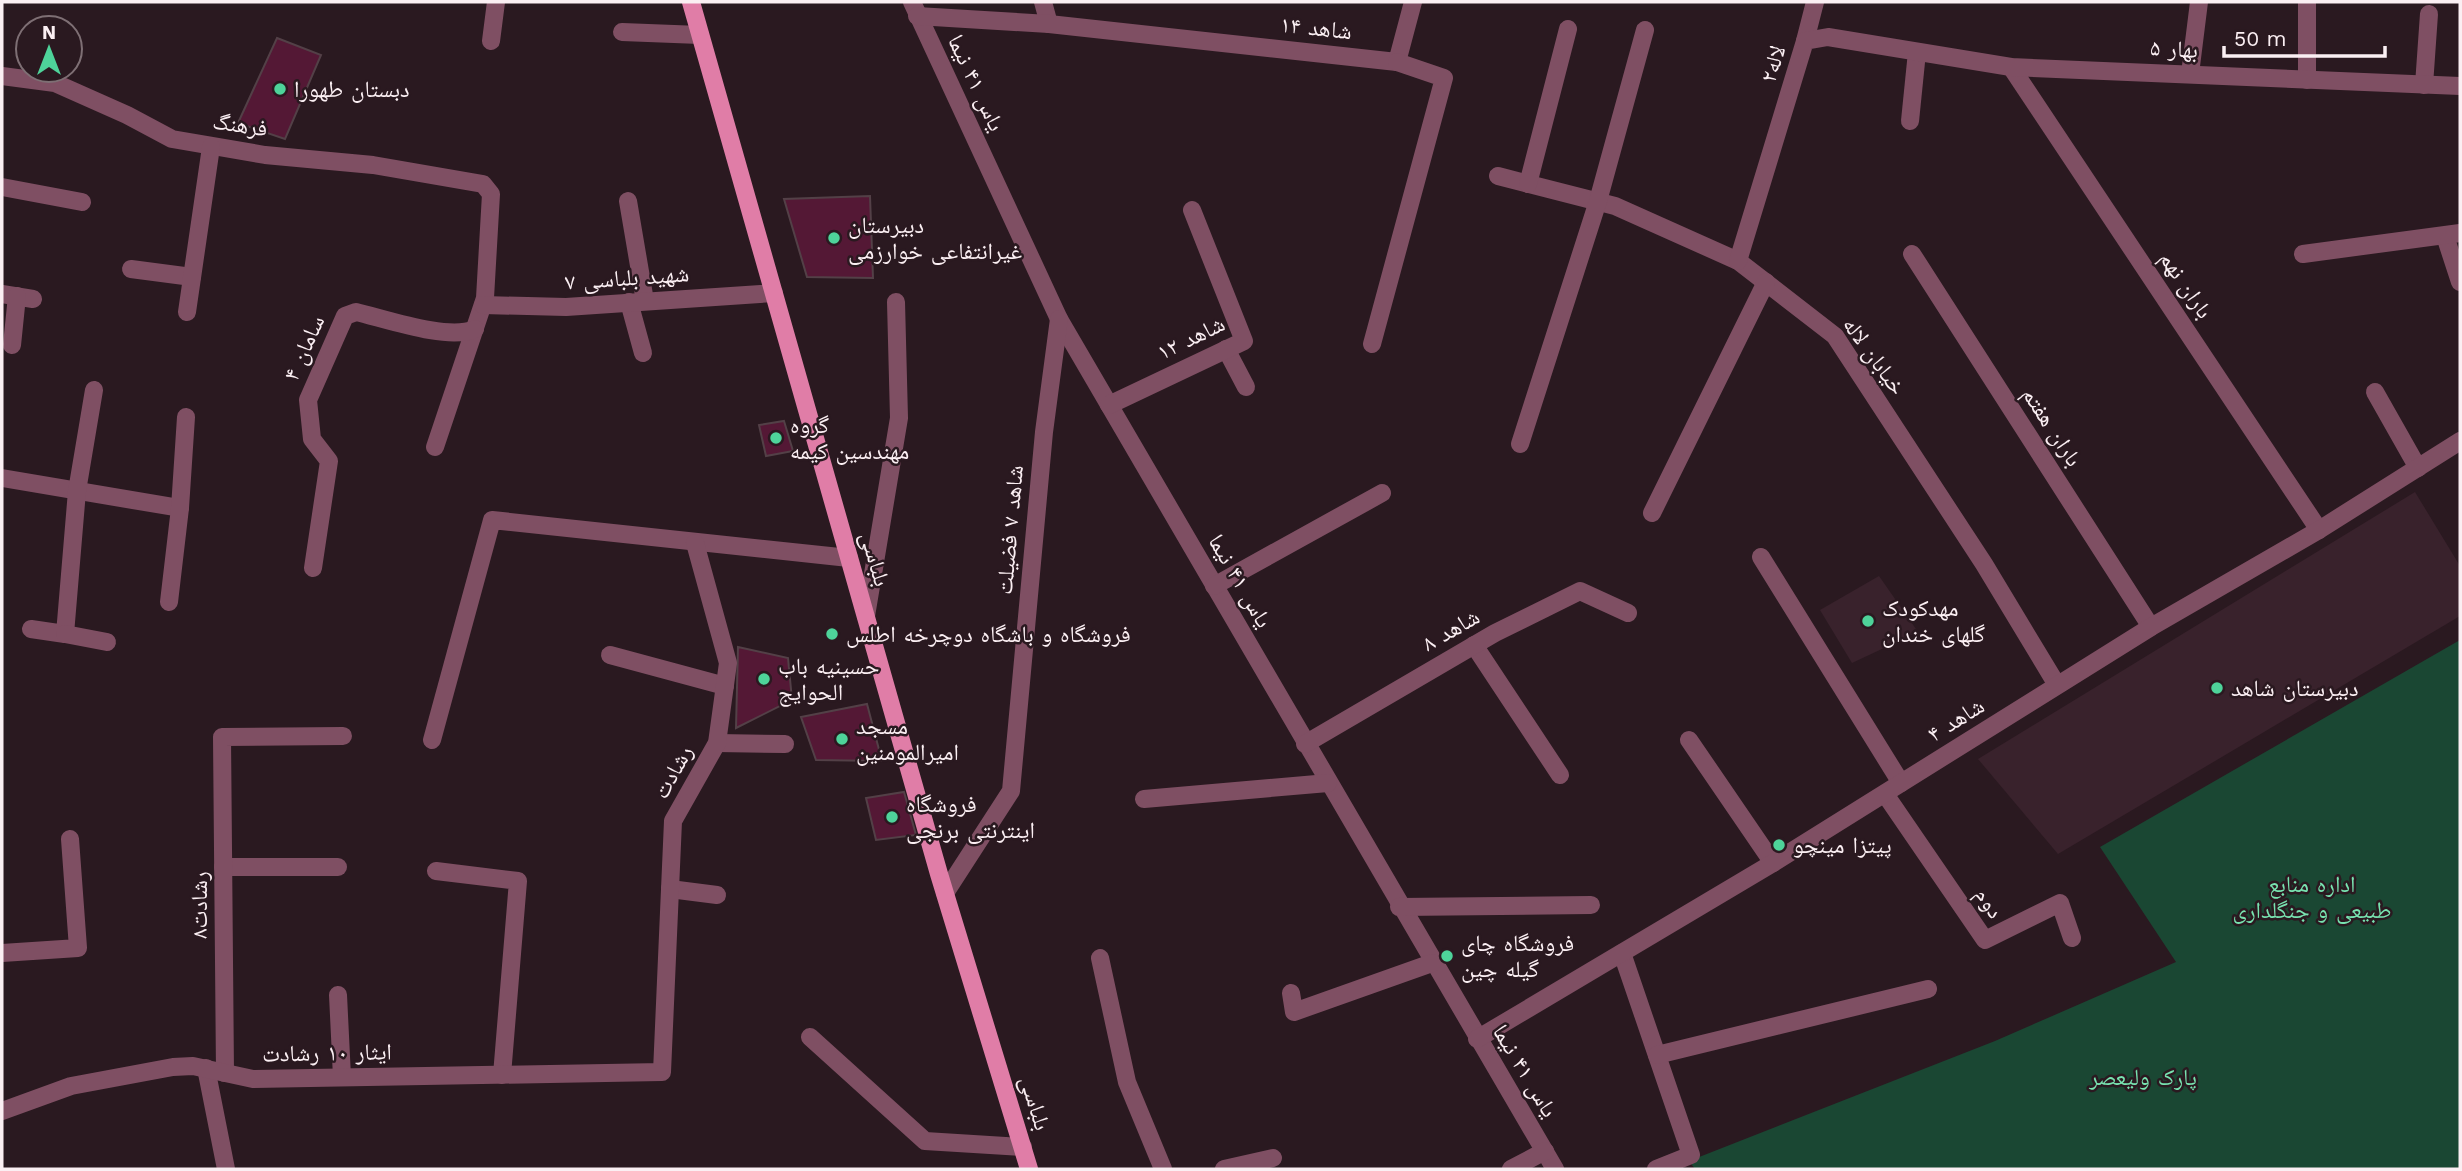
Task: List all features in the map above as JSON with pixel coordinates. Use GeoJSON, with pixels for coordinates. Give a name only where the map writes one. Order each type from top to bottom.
{"type":"FeatureCollection","features":[{"type":"Feature","properties":{"kind":"main road","name":"بلباسی"},"geometry":{"type":"LineString","coordinates":[[691,2],[945,893],[1030,1169]]}},
{"type":"Feature","properties":{"kind":"street"},"geometry":{"type":"LineString","coordinates":[[491,41],[496,2]]}},
{"type":"Feature","properties":{"kind":"street"},"geometry":{"type":"LineString","coordinates":[[1044,2],[1049,23]]}},
{"type":"Feature","properties":{"kind":"street"},"geometry":{"type":"LineString","coordinates":[[1397,62],[1413,2]]}},
{"type":"Feature","properties":{"kind":"street"},"geometry":{"type":"LineString","coordinates":[[1805,41],[1815,2]]}},
{"type":"Feature","properties":{"kind":"street"},"geometry":{"type":"LineString","coordinates":[[2190,74],[2199,2]]}},
{"type":"Feature","properties":{"kind":"street"},"geometry":{"type":"LineString","coordinates":[[2307,3],[2307,80]]}},
{"type":"Feature","properties":{"kind":"street","name":"شاهد ۱۴"},"geometry":{"type":"LineString","coordinates":[[915,9],[1397,62],[1444,78],[1372,344]]}},
{"type":"Feature","properties":{"kind":"street","name":"یاس ۴۱ نیما"},"geometry":{"type":"LineString","coordinates":[[915,9],[1059,319],[1399,907],[1555,1169]]}},
{"type":"Feature","properties":{"kind":"street"},"geometry":{"type":"LineString","coordinates":[[2424,85],[2429,14]]}},
{"type":"Feature","properties":{"kind":"street"},"geometry":{"type":"LineString","coordinates":[[1528,184],[1568,29]]}},
{"type":"Feature","properties":{"kind":"street"},"geometry":{"type":"LineString","coordinates":[[1520,444],[1598,201],[1645,30]]}},
{"type":"Feature","properties":{"kind":"street"},"geometry":{"type":"LineString","coordinates":[[622,33],[700,35]]}},
{"type":"Feature","properties":{"kind":"street","name":"لاله۲"},"geometry":{"type":"LineString","coordinates":[[1738,261],[1805,41],[1828,37],[2011,66]]}},
{"type":"Feature","properties":{"kind":"street"},"geometry":{"type":"LineString","coordinates":[[1910,121],[1917,51]]}},
{"type":"Feature","properties":{"kind":"street","name":"بهار ۵"},"geometry":{"type":"LineString","coordinates":[[2011,66],[2460,86]]}},
{"type":"Feature","properties":{"kind":"street","name":"باران نهم"},"geometry":{"type":"LineString","coordinates":[[2011,66],[2319,530]]}},
{"type":"Feature","properties":{"kind":"street","name":"فرهنگ"},"geometry":{"type":"LineString","coordinates":[[2,76],[55,83],[127,115],[172,139],[373,165],[483,184],[491,194],[483,305]]}},
{"type":"Feature","properties":{"kind":"street"},"geometry":{"type":"LineString","coordinates":[[187,312],[211,146]]}},
{"type":"Feature","properties":{"kind":"street","name":"خیابان لاله"},"geometry":{"type":"LineString","coordinates":[[1498,176],[1598,201],[1738,261],[1835,336],[1984,564],[2057,685]]}},
{"type":"Feature","properties":{"kind":"street"},"geometry":{"type":"LineString","coordinates":[[2,187],[82,202]]}},
{"type":"Feature","properties":{"kind":"street"},"geometry":{"type":"LineString","coordinates":[[628,201],[643,353]]}},
{"type":"Feature","properties":{"kind":"street","name":"شاهد ۱۲"},"geometry":{"type":"LineString","coordinates":[[1109,405],[1244,341],[1192,210]]}},
{"type":"Feature","properties":{"kind":"street"},"geometry":{"type":"LineString","coordinates":[[2303,254],[2453,234],[2460,282]]}},
{"type":"Feature","properties":{"kind":"street","name":"باران هفتم"},"geometry":{"type":"LineString","coordinates":[[1912,254],[2151,626]]}},
{"type":"Feature","properties":{"kind":"street"},"geometry":{"type":"LineString","coordinates":[[131,268],[192,277]]}},
{"type":"Feature","properties":{"kind":"street"},"geometry":{"type":"LineString","coordinates":[[1652,513],[1766,282]]}},
{"type":"Feature","properties":{"kind":"street","name":"شهید بلباسی ۷"},"geometry":{"type":"LineString","coordinates":[[483,305],[566,307],[774,293]]}},
{"type":"Feature","properties":{"kind":"street"},"geometry":{"type":"LineString","coordinates":[[12,345],[17,296]]}},
{"type":"Feature","properties":{"kind":"street"},"geometry":{"type":"LineString","coordinates":[[866,616],[899,418],[896,302]]}},
{"type":"Feature","properties":{"kind":"street"},"geometry":{"type":"LineString","coordinates":[[435,447],[483,305]]}},
{"type":"Feature","properties":{"kind":"street","name":"سامان ۴"},"geometry":{"type":"LineString","coordinates":[[313,568],[329,461],[312,439],[308,400],[345,316],[356,312],[446,332],[464,333],[475,329]]}},
{"type":"Feature","properties":{"kind":"street","name":"شاهد ۷ فضیلت"},"geometry":{"type":"LineString","coordinates":[[945,893],[1011,791],[1044,432],[1059,319]]}},
{"type":"Feature","properties":{"kind":"street"},"geometry":{"type":"LineString","coordinates":[[1226,349],[1246,387]]}},
{"type":"Feature","properties":{"kind":"street"},"geometry":{"type":"LineString","coordinates":[[65,634],[78,491],[94,390]]}},
{"type":"Feature","properties":{"kind":"street"},"geometry":{"type":"LineString","coordinates":[[2375,392],[2418,468]]}},
{"type":"Feature","properties":{"kind":"street"},"geometry":{"type":"LineString","coordinates":[[169,602],[180,508],[186,417]]}},
{"type":"Feature","properties":{"kind":"street","name":"شاهد ۴"},"geometry":{"type":"LineString","coordinates":[[1477,1039],[1773,863],[2151,626],[2319,530],[2460,441]]}},
{"type":"Feature","properties":{"kind":"street"},"geometry":{"type":"LineString","coordinates":[[2,478],[180,508]]}},
{"type":"Feature","properties":{"kind":"street"},"geometry":{"type":"LineString","coordinates":[[1214,586],[1382,493]]}},
{"type":"Feature","properties":{"kind":"street"},"geometry":{"type":"LineString","coordinates":[[432,740],[492,520],[849,558]]}},
{"type":"Feature","properties":{"kind":"street","name":"رشادت"},"geometry":{"type":"LineString","coordinates":[[662,1072],[673,821],[717,743],[728,663],[695,543]]}},
{"type":"Feature","properties":{"kind":"street"},"geometry":{"type":"LineString","coordinates":[[1761,557],[1901,783]]}},
{"type":"Feature","properties":{"kind":"street","name":"شاهد ۸"},"geometry":{"type":"LineString","coordinates":[[1305,744],[1474,645],[1580,591],[1628,613]]}},
{"type":"Feature","properties":{"kind":"street"},"geometry":{"type":"LineString","coordinates":[[31,629],[107,642]]}},
{"type":"Feature","properties":{"kind":"street"},"geometry":{"type":"LineString","coordinates":[[1474,645],[1560,775]]}},
{"type":"Feature","properties":{"kind":"street"},"geometry":{"type":"LineString","coordinates":[[610,654],[725,686]]}},
{"type":"Feature","properties":{"kind":"street","name":"رشادت۸"},"geometry":{"type":"LineString","coordinates":[[225,1073],[222,737],[342,736]]}},
{"type":"Feature","properties":{"kind":"street"},"geometry":{"type":"LineString","coordinates":[[1689,740],[1773,863]]}},
{"type":"Feature","properties":{"kind":"street"},"geometry":{"type":"LineString","coordinates":[[717,743],[785,744]]}},
{"type":"Feature","properties":{"kind":"street"},"geometry":{"type":"LineString","coordinates":[[1144,799],[1328,783]]}},
{"type":"Feature","properties":{"kind":"street","name":"دوم"},"geometry":{"type":"LineString","coordinates":[[1885,794],[1985,940],[2060,903],[2072,938]]}},
{"type":"Feature","properties":{"kind":"street"},"geometry":{"type":"LineString","coordinates":[[2,953],[78,948],[70,839]]}},
{"type":"Feature","properties":{"kind":"street"},"geometry":{"type":"LineString","coordinates":[[223,867],[338,867]]}},
{"type":"Feature","properties":{"kind":"street"},"geometry":{"type":"LineString","coordinates":[[436,871],[517,881],[502,1074]]}},
{"type":"Feature","properties":{"kind":"street"},"geometry":{"type":"LineString","coordinates":[[670,889],[717,895]]}},
{"type":"Feature","properties":{"kind":"street"},"geometry":{"type":"LineString","coordinates":[[1399,907],[1591,905]]}},
{"type":"Feature","properties":{"kind":"street"},"geometry":{"type":"LineString","coordinates":[[1622,953],[1691,1154],[1656,1169]]}},
{"type":"Feature","properties":{"kind":"street"},"geometry":{"type":"LineString","coordinates":[[1100,958],[1127,1082],[1163,1169]]}},
{"type":"Feature","properties":{"kind":"street"},"geometry":{"type":"LineString","coordinates":[[1291,993],[1294,1012],[1432,963]]}},
{"type":"Feature","properties":{"kind":"street"},"geometry":{"type":"LineString","coordinates":[[1657,1055],[1928,989]]}},
{"type":"Feature","properties":{"kind":"street"},"geometry":{"type":"LineString","coordinates":[[338,995],[342,1077]]}},
{"type":"Feature","properties":{"kind":"street"},"geometry":{"type":"LineString","coordinates":[[810,1037],[925,1141],[1023,1147]]}},
{"type":"Feature","properties":{"kind":"street","name":"ایثار ۱۰ رشادت"},"geometry":{"type":"LineString","coordinates":[[2,1111],[71,1086],[173,1067],[205,1068],[253,1079],[662,1072]]}},
{"type":"Feature","properties":{"kind":"street"},"geometry":{"type":"LineString","coordinates":[[205,1068],[226,1169]]}},
{"type":"Feature","properties":{"kind":"street"},"geometry":{"type":"LineString","coordinates":[[1511,1169],[1545,1151]]}},
{"type":"Feature","properties":{"kind":"street"},"geometry":{"type":"LineString","coordinates":[[1224,1169],[1273,1158]]}},
{"type":"Feature","properties":{"kind":"shaded area","name":"دبیرستان شاهد"},"geometry":{"type":"Polygon","coordinates":[[[2415,492],[2460,566],[2460,616],[2058,854],[1978,759],[2415,492]]]}},
{"type":"Feature","properties":{"kind":"shaded area","name":"مهدکودک گلهای خندان"},"geometry":{"type":"Polygon","coordinates":[[[1879,576],[1918,632],[1852,663],[1820,610],[1879,576]]]}},
{"type":"Feature","properties":{"kind":"green space","name":"اداره منابع طبیعی و جنگلداری"},"geometry":{"type":"Polygon","coordinates":[[[2460,640],[2460,1169],[1695,1169],[1689,1161],[1995,1041],[2176,962],[2100,847],[2460,640]]]}},
{"type":"Feature","properties":{"kind":"building","name":"دبستان طهورا"},"geometry":{"type":"Polygon","coordinates":[[[277,38],[321,55],[285,139],[238,123],[277,38]]]}},
{"type":"Feature","properties":{"kind":"building","name":"دبیرستان غیرانتفاعی خوارزمی"},"geometry":{"type":"Polygon","coordinates":[[[870,196],[873,278],[807,277],[784,199],[870,196]]]}},
{"type":"Feature","properties":{"kind":"building","name":"گروه مهندسین کیمه"},"geometry":{"type":"Polygon","coordinates":[[[784,421],[793,451],[766,456],[759,425],[784,421]]]}},
{"type":"Feature","properties":{"kind":"building","name":"حسینیه باب الحوایج"},"geometry":{"type":"Polygon","coordinates":[[[738,647],[788,658],[792,700],[736,728],[738,647]]]}},
{"type":"Feature","properties":{"kind":"building","name":"مسجد امیرالمومنین"},"geometry":{"type":"Polygon","coordinates":[[[867,704],[882,761],[816,760],[801,717],[867,704]]]}},
{"type":"Feature","properties":{"kind":"building","name":"فروشگاه اینترنتی برنجی"},"geometry":{"type":"Polygon","coordinates":[[[904,792],[916,835],[876,840],[866,798],[904,792]]]}},
{"type":"Feature","properties":{"kind":"place","name":"دبستان طهورا"},"geometry":{"type":"Point","coordinates":[280,89]}},
{"type":"Feature","properties":{"kind":"place","name":"دبیرستان غیرانتفاعی خوارزمی"},"geometry":{"type":"Point","coordinates":[834,238]}},
{"type":"Feature","properties":{"kind":"place","name":"گروه مهندسین کیمه"},"geometry":{"type":"Point","coordinates":[776,438]}},
{"type":"Feature","properties":{"kind":"place","name":"مهدکودک گلهای خندان"},"geometry":{"type":"Point","coordinates":[1868,621]}},
{"type":"Feature","properties":{"kind":"place","name":"فروشگاه و باشگاه دوچرخه اطلس"},"geometry":{"type":"Point","coordinates":[832,634]}},
{"type":"Feature","properties":{"kind":"place","name":"حسینیه باب الحوایج"},"geometry":{"type":"Point","coordinates":[764,679]}},
{"type":"Feature","properties":{"kind":"place","name":"دبیرستان شاهد"},"geometry":{"type":"Point","coordinates":[2217,688]}},
{"type":"Feature","properties":{"kind":"place","name":"مسجد امیرالمومنین"},"geometry":{"type":"Point","coordinates":[842,739]}},
{"type":"Feature","properties":{"kind":"place","name":"فروشگاه اینترنتی برنجی"},"geometry":{"type":"Point","coordinates":[892,817]}},
{"type":"Feature","properties":{"kind":"place","name":"پیتزا مینچو"},"geometry":{"type":"Point","coordinates":[1779,845]}},
{"type":"Feature","properties":{"kind":"place","name":"فروشگاه چای گیله‌ چین"},"geometry":{"type":"Point","coordinates":[1447,956]}},
{"type":"Feature","properties":{"kind":"park label","name":"پارک ولیعصر"},"geometry":{"type":"Point","coordinates":[2143,1077]}}]}
